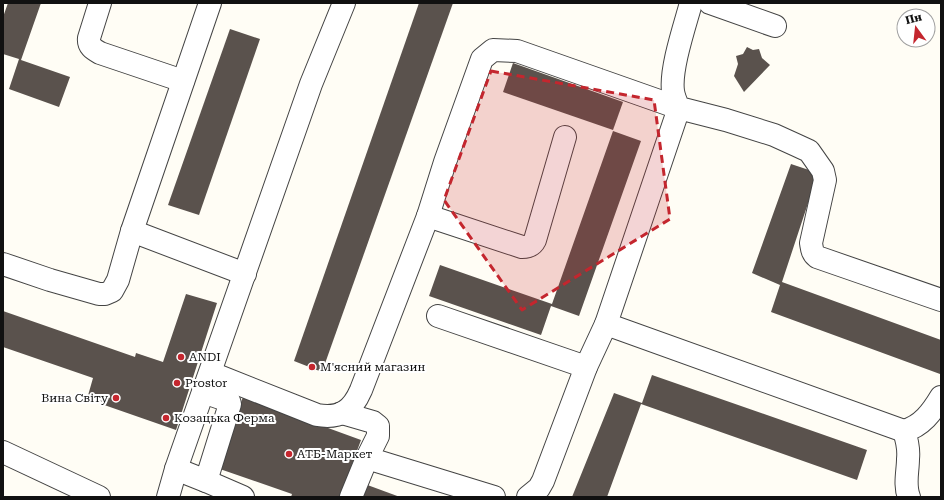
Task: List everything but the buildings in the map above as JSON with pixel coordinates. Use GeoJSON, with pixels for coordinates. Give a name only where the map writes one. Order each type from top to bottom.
{"type":"FeatureCollection","features":[{"type":"Feature","properties":{"kind":"lane"},"geometry":{"type":"LineString","coordinates":[[100,3],[89,38],[90,46],[100,53],[183,80]]}},
{"type":"Feature","properties":{"kind":"lane"},"geometry":{"type":"LineString","coordinates":[[3,264],[50,280],[99,294],[105,294],[112,291],[118,280],[132,231],[210,3]]}},
{"type":"Feature","properties":{"kind":"lane"},"geometry":{"type":"LineString","coordinates":[[168,497],[176,470],[311,84],[344,3]]}},
{"type":"Feature","properties":{"kind":"lane"},"geometry":{"type":"LineString","coordinates":[[528,497],[539,488],[543,481],[586,367],[606,324],[679,108],[675,101],[673,89],[674,70],[681,38],[692,3]]}},
{"type":"Feature","properties":{"kind":"lane"},"geometry":{"type":"LineString","coordinates":[[710,3],[775,26]]}},
{"type":"Feature","properties":{"kind":"lane"},"geometry":{"type":"LineString","coordinates":[[207,382],[328,417],[342,413],[356,401],[428,216],[482,59],[493,50],[517,51],[679,108],[726,120],[774,135],[809,151],[823,171],[825,180],[811,243],[812,252],[814,255],[941,300]]}},
{"type":"Feature","properties":{"kind":"lane"},"geometry":{"type":"LineString","coordinates":[[428,216],[522,247],[528,247],[534,243],[565,137]]}},
{"type":"Feature","properties":{"kind":"lane"},"geometry":{"type":"LineString","coordinates":[[132,231],[245,274]]}},
{"type":"Feature","properties":{"kind":"lane"},"geometry":{"type":"LineString","coordinates":[[438,316],[586,367]]}},
{"type":"Feature","properties":{"kind":"lane"},"geometry":{"type":"LineString","coordinates":[[606,324],[904,431],[920,425],[941,397]]}},
{"type":"Feature","properties":{"kind":"lane"},"geometry":{"type":"LineString","coordinates":[[206,481],[230,404],[229,401],[225,400],[207,382]]}},
{"type":"Feature","properties":{"kind":"lane"},"geometry":{"type":"LineString","coordinates":[[342,413],[373,422],[378,426],[378,436],[351,497]]}},
{"type":"Feature","properties":{"kind":"lane"},"geometry":{"type":"LineString","coordinates":[[904,431],[908,445],[906,479],[908,497]]}},
{"type":"Feature","properties":{"kind":"lane"},"geometry":{"type":"LineString","coordinates":[[3,452],[99,497]]}},
{"type":"Feature","properties":{"kind":"lane"},"geometry":{"type":"LineString","coordinates":[[367,458],[494,497]]}},
{"type":"Feature","properties":{"kind":"lane"},"geometry":{"type":"LineString","coordinates":[[176,470],[243,497]]}},
{"type":"Feature","properties":{"kind":"highlighted area"},"geometry":{"type":"Polygon","coordinates":[[[491,71],[654,100],[670,219],[522,310],[444,200],[491,71]]]}},
{"type":"Feature","properties":{"kind":"place","name":"ANDI"},"geometry":{"type":"Point","coordinates":[181,357]}},
{"type":"Feature","properties":{"kind":"place","name":"М'ясний магазин"},"geometry":{"type":"Point","coordinates":[312,367]}},
{"type":"Feature","properties":{"kind":"place","name":"Prostor"},"geometry":{"type":"Point","coordinates":[177,383]}},
{"type":"Feature","properties":{"kind":"place","name":"Вина Світу"},"geometry":{"type":"Point","coordinates":[116,398]}},
{"type":"Feature","properties":{"kind":"place","name":"Козацька Ферма"},"geometry":{"type":"Point","coordinates":[166,418]}},
{"type":"Feature","properties":{"kind":"place","name":"АТБ-Маркет"},"geometry":{"type":"Point","coordinates":[289,454]}}]}
